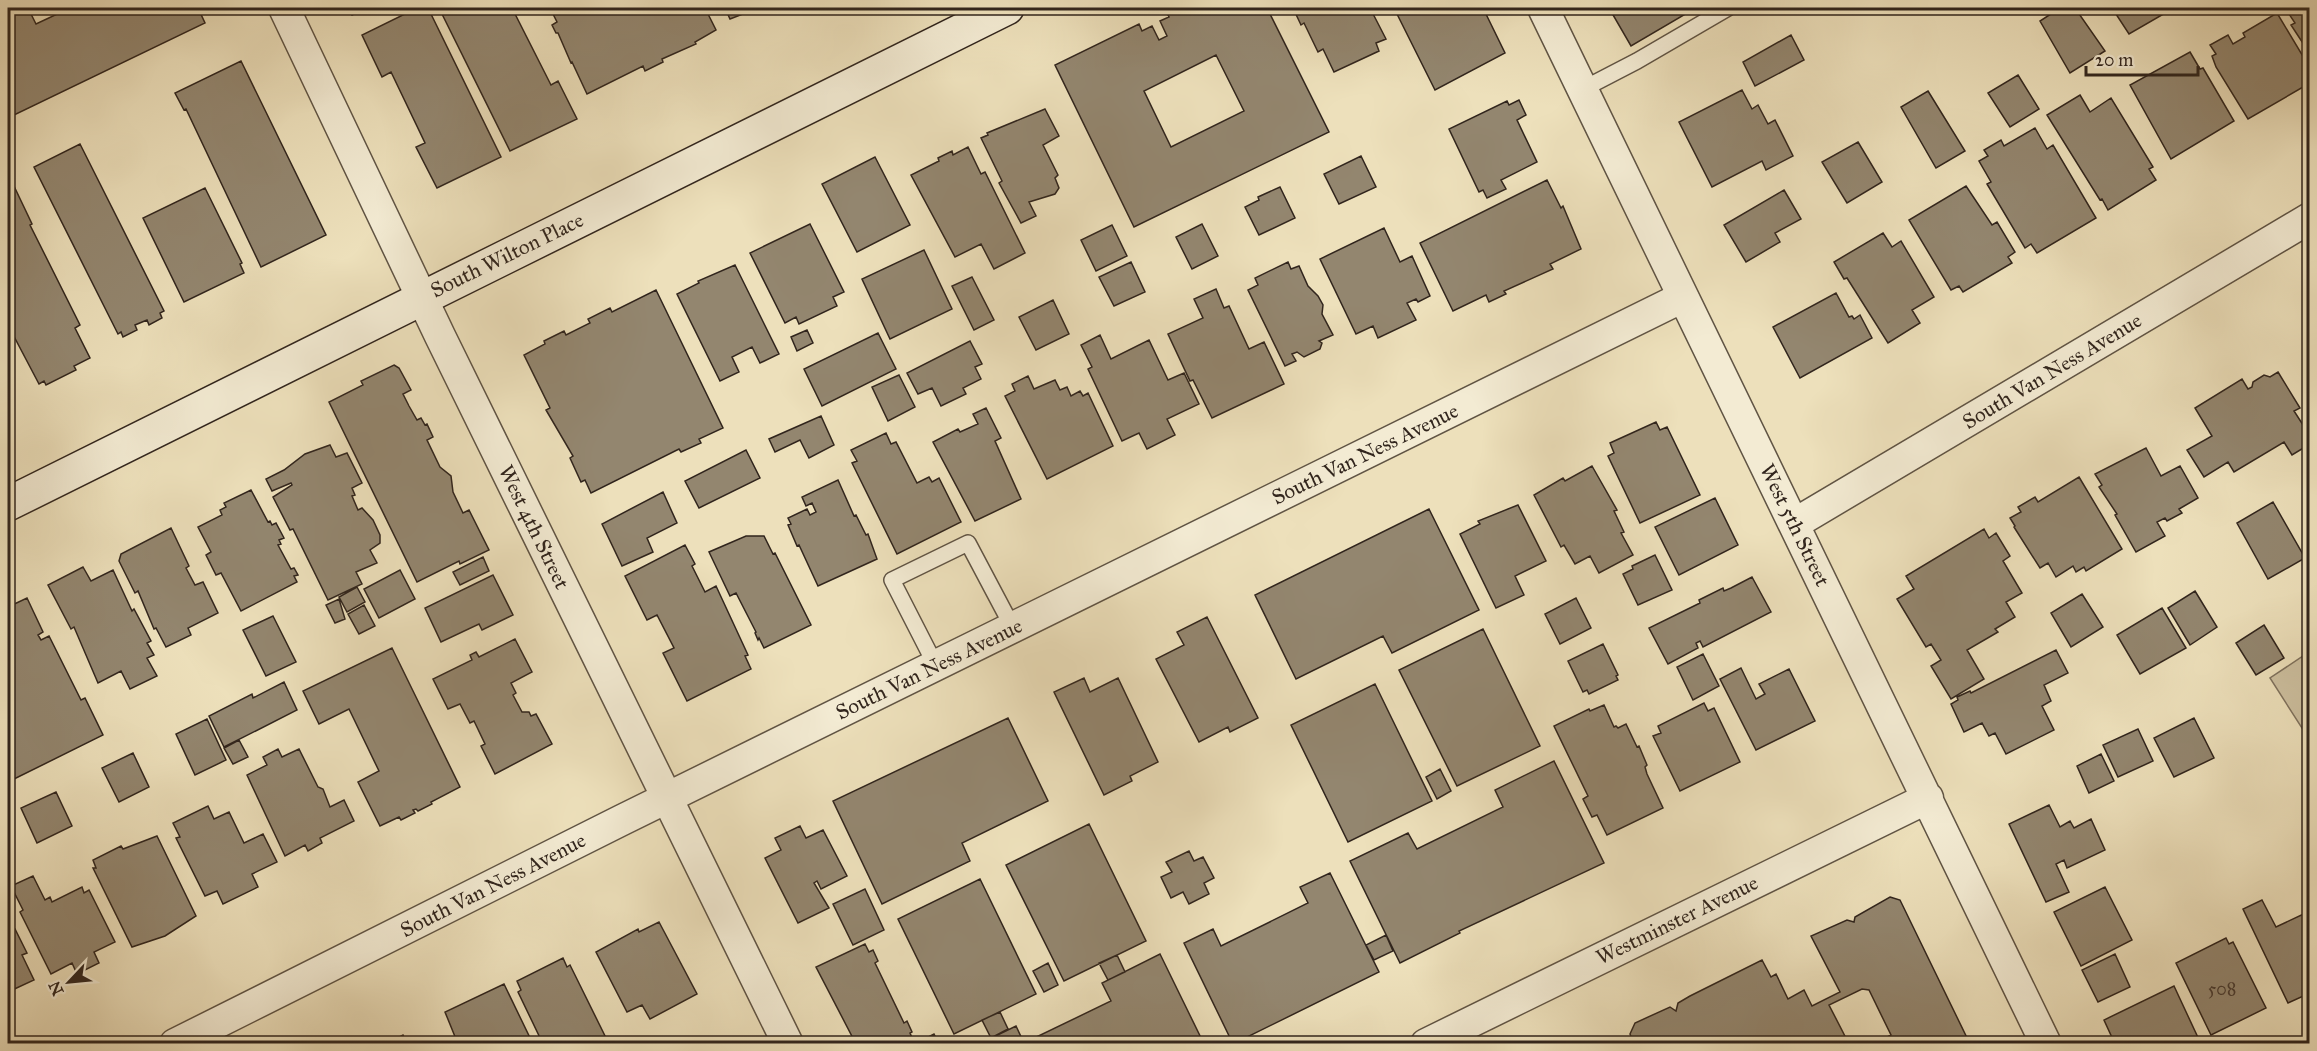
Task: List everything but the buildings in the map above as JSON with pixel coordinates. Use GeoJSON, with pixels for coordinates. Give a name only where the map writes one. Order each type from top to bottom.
{"type":"FeatureCollection","features":[{"type":"Feature","properties":{"kind":"main road","name":"South Wilton Place"},"geometry":{"type":"LineString","coordinates":[[8,504],[1006,8]]}},
{"type":"Feature","properties":{"kind":"street","name":"West 4th Street"},"geometry":{"type":"LineString","coordinates":[[284,8],[422,297],[788,1044]]}},
{"type":"Feature","properties":{"kind":"street","name":"West 5th Street"},"geometry":{"type":"LineString","coordinates":[[1543,8],[2046,1044]]}},
{"type":"Feature","properties":{"kind":"street","name":"South Van Ness Avenue"},"geometry":{"type":"LineString","coordinates":[[1794,524],[2310,218]]}},
{"type":"Feature","properties":{"kind":"street","name":"South Van Ness Avenue"},"geometry":{"type":"LineString","coordinates":[[175,1044],[667,798],[1683,297]]}},
{"type":"Feature","properties":{"kind":"street","name":"Westminster Avenue"},"geometry":{"type":"LineString","coordinates":[[1426,1044],[1928,798]]}},
{"type":"Feature","properties":{"kind":"lane"},"geometry":{"type":"LineString","coordinates":[[1583,89],[1637,61],[1728,8]]}},
{"type":"Feature","properties":{"kind":"lane"},"geometry":{"type":"LineString","coordinates":[[936,666],[892,580],[968,543],[1013,628]]}},
{"type":"Feature","properties":{"kind":"shaded area"},"geometry":{"type":"Polygon","coordinates":[[[2309,652],[2309,739],[2270,678],[2309,652]]]}}]}
